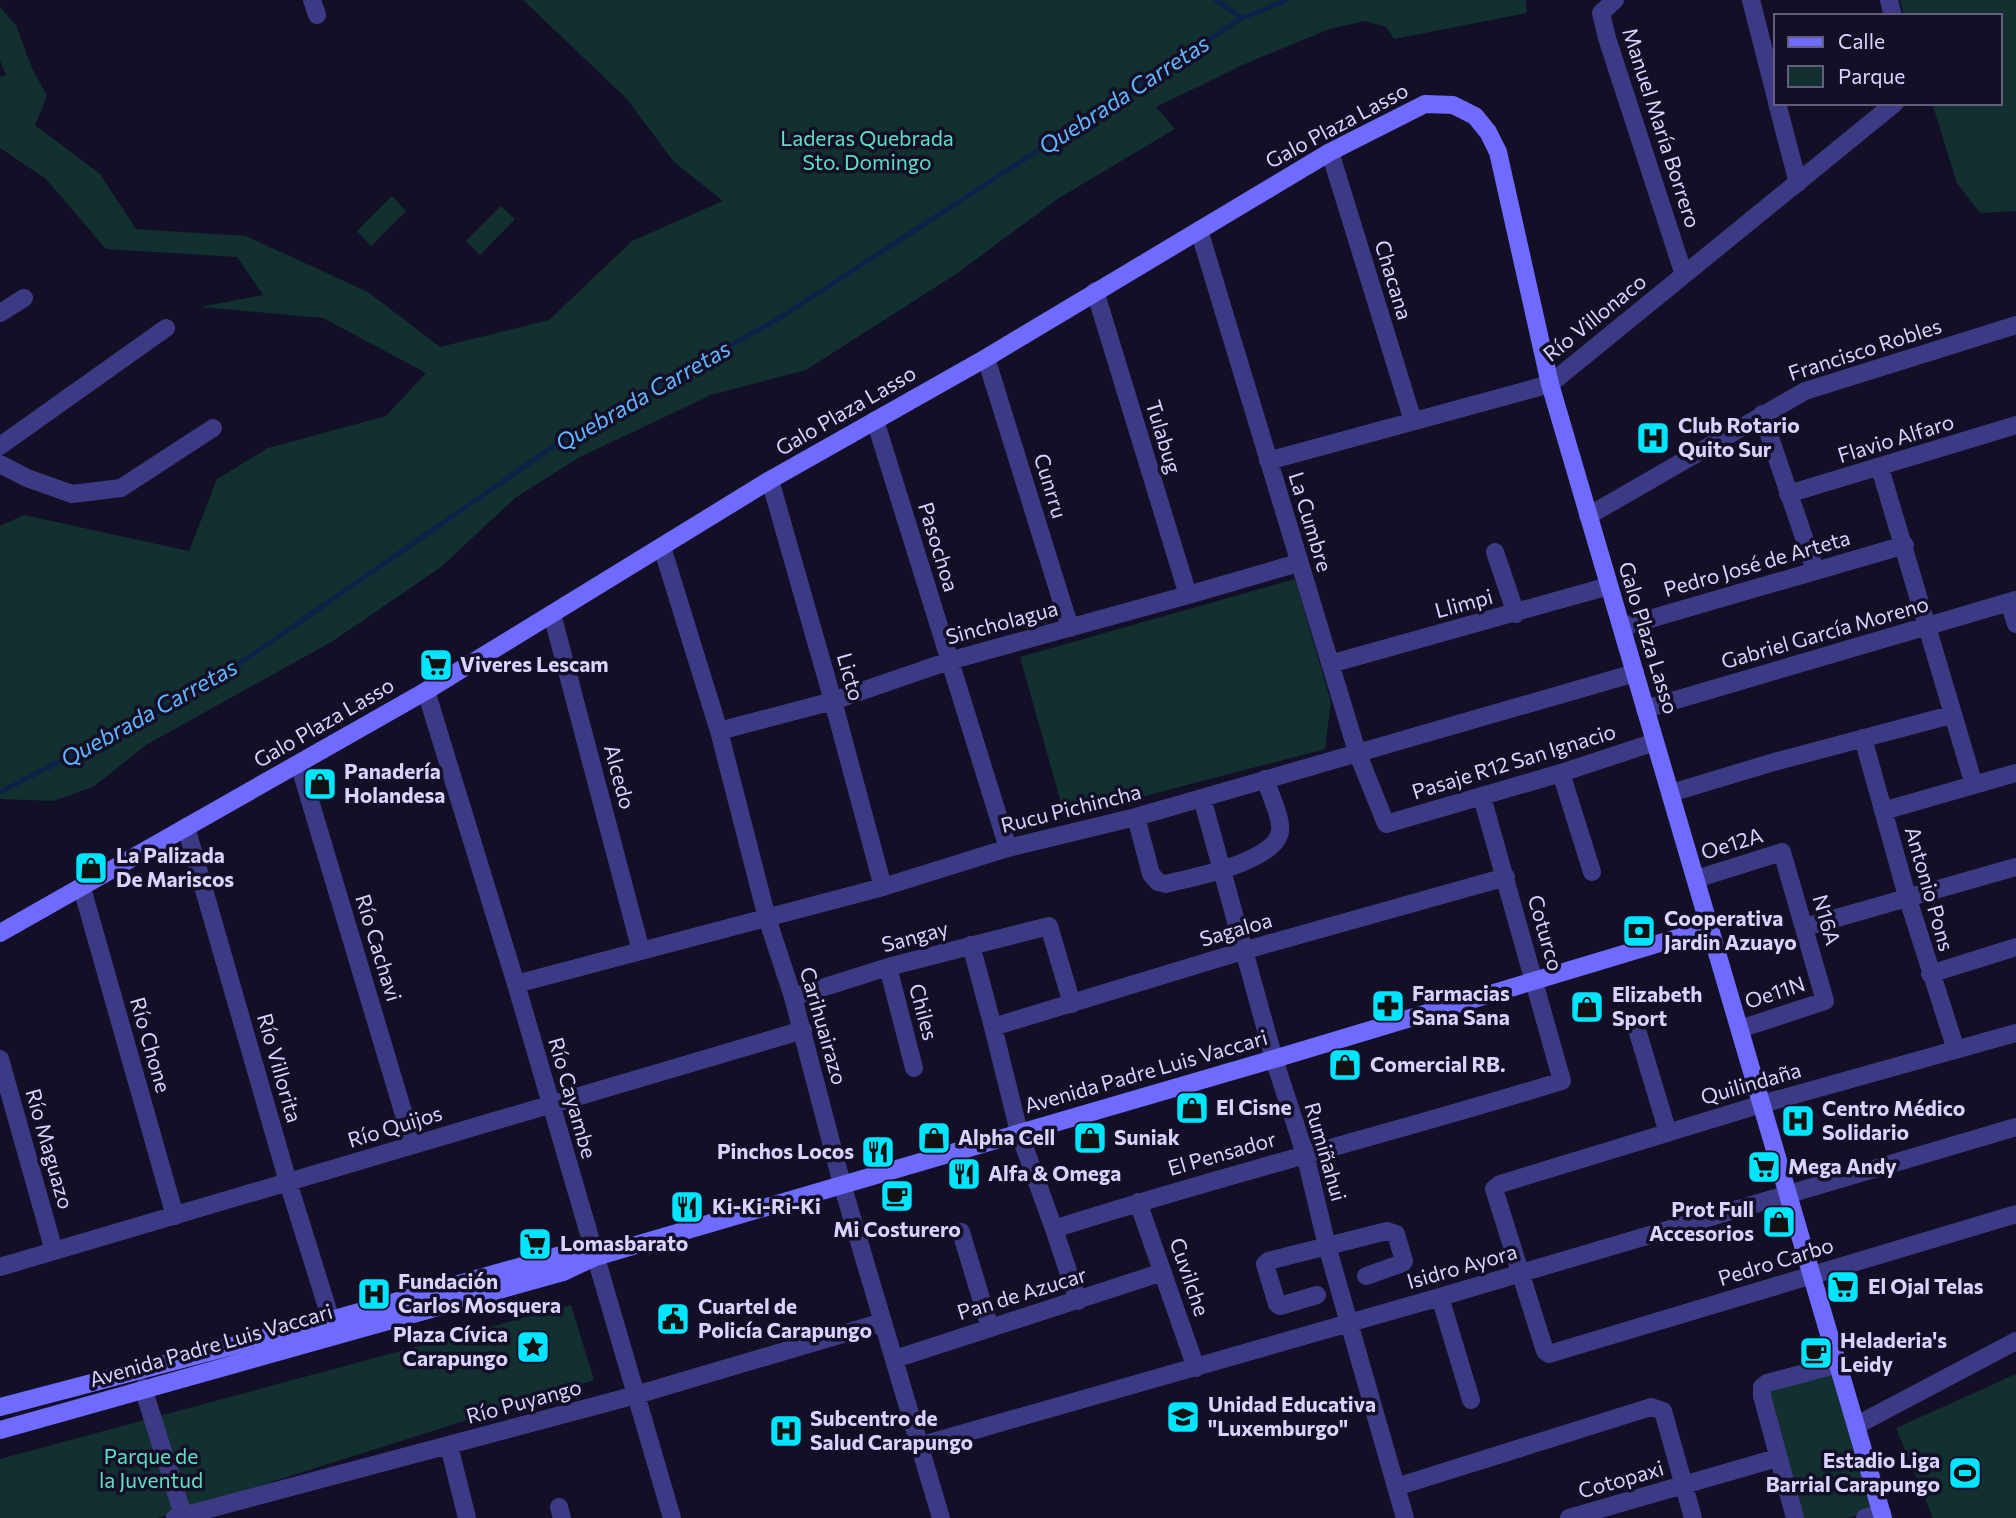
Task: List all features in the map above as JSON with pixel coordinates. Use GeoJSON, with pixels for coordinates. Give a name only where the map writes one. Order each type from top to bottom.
{"type":"FeatureCollection","features":[{"type":"Feature","properties":{"kind":"street"},"geometry":{"type":"LineString","coordinates":[[1751,0],[1774,89]]}},
{"type":"Feature","properties":{"kind":"street","name":"Manuel María Borrero"},"geometry":{"type":"LineString","coordinates":[[1605,4],[1607,38],[1684,275]]}},
{"type":"Feature","properties":{"kind":"street","name":"Galo Plaza Lasso"},"geometry":{"type":"LineString","coordinates":[[0,933],[426,691],[769,480],[986,358],[1330,152],[1425,104],[1453,105],[1475,116],[1488,132],[1498,152],[1550,384],[1857,1425],[1877,1516]]}},
{"type":"Feature","properties":{"kind":"street"},"geometry":{"type":"LineString","coordinates":[[1778,105],[1798,183]]}},
{"type":"Feature","properties":{"kind":"street","name":"Río Villonaco"},"geometry":{"type":"LineString","coordinates":[[1268,461],[1550,384],[1893,105]]}},
{"type":"Feature","properties":{"kind":"street","name":"Chacana"},"geometry":{"type":"LineString","coordinates":[[1330,152],[1413,421]]}},
{"type":"Feature","properties":{"kind":"street","name":"La Cumbre"},"geometry":{"type":"LineString","coordinates":[[1199,230],[1357,752],[1386,824]]}},
{"type":"Feature","properties":{"kind":"street","name":"Tulabug"},"geometry":{"type":"LineString","coordinates":[[1095,291],[1188,596]]}},
{"type":"Feature","properties":{"kind":"street"},"geometry":{"type":"LineString","coordinates":[[0,313],[24,298]]}},
{"type":"Feature","properties":{"kind":"street","name":"Francisco Robles"},"geometry":{"type":"LineString","coordinates":[[1588,516],[1805,391],[2016,325]]}},
{"type":"Feature","properties":{"kind":"street"},"geometry":{"type":"LineString","coordinates":[[0,446],[166,328]]}},
{"type":"Feature","properties":{"kind":"street","name":"Cunrru"},"geometry":{"type":"LineString","coordinates":[[986,358],[1070,628]]}},
{"type":"Feature","properties":{"kind":"street"},"geometry":{"type":"LineString","coordinates":[[1762,414],[1815,570]]}},
{"type":"Feature","properties":{"kind":"street","name":"Pasochoa"},"geometry":{"type":"LineString","coordinates":[[875,420],[1008,848]]}},
{"type":"Feature","properties":{"kind":"street","name":"Flavio Alfaro"},"geometry":{"type":"LineString","coordinates":[[1788,495],[2016,425]]}},
{"type":"Feature","properties":{"kind":"street"},"geometry":{"type":"LineString","coordinates":[[0,464],[27,478],[72,494],[121,488],[213,428]]}},
{"type":"Feature","properties":{"kind":"street"},"geometry":{"type":"LineString","coordinates":[[1880,468],[1905,545],[1973,785]]}},
{"type":"Feature","properties":{"kind":"street","name":"Licto"},"geometry":{"type":"LineString","coordinates":[[769,480],[883,887]]}},
{"type":"Feature","properties":{"kind":"street","name":"Pedro José de Arteta"},"geometry":{"type":"LineString","coordinates":[[1622,627],[1905,545]]}},
{"type":"Feature","properties":{"kind":"street","name":"Carihuairazo"},"geometry":{"type":"LineString","coordinates":[[662,547],[719,731],[767,918],[803,1030],[842,1184],[941,1518]]}},
{"type":"Feature","properties":{"kind":"street"},"geometry":{"type":"LineString","coordinates":[[1495,552],[1516,614]]}},
{"type":"Feature","properties":{"kind":"street","name":"Sincholagua"},"geometry":{"type":"LineString","coordinates":[[719,731],[833,701],[949,661],[1298,563]]}},
{"type":"Feature","properties":{"kind":"street","name":"Llimpi"},"geometry":{"type":"LineString","coordinates":[[1330,664],[1609,586]]}},
{"type":"Feature","properties":{"kind":"street"},"geometry":{"type":"LineString","coordinates":[[2013,601],[2016,624]]}},
{"type":"Feature","properties":{"kind":"street","name":"Gabriel García Moreno"},"geometry":{"type":"LineString","coordinates":[[1645,709],[2013,601]]}},
{"type":"Feature","properties":{"kind":"street","name":"Alcedo"},"geometry":{"type":"LineString","coordinates":[[552,614],[641,951]]}},
{"type":"Feature","properties":{"kind":"street","name":"Rucu Pichincha"},"geometry":{"type":"LineString","coordinates":[[516,984],[883,887],[1008,848],[1136,817],[1634,673]]}},
{"type":"Feature","properties":{"kind":"street","name":"Río Cayambe"},"geometry":{"type":"LineString","coordinates":[[426,691],[516,984],[672,1518]]}},
{"type":"Feature","properties":{"kind":"street"},"geometry":{"type":"LineString","coordinates":[[1671,793],[1951,715]]}},
{"type":"Feature","properties":{"kind":"street","name":"Antonio Pons"},"geometry":{"type":"LineString","coordinates":[[1863,738],[1907,897],[1956,1050]]}},
{"type":"Feature","properties":{"kind":"street","name":"Pasaje R12 San Ignacio"},"geometry":{"type":"LineString","coordinates":[[1386,824],[1561,773],[1655,742]]}},
{"type":"Feature","properties":{"kind":"street","name":"Río Cachavi"},"geometry":{"type":"LineString","coordinates":[[299,764],[413,1145]]}},
{"type":"Feature","properties":{"kind":"street"},"geometry":{"type":"LineString","coordinates":[[1561,773],[1592,872]]}},
{"type":"Feature","properties":{"kind":"street"},"geometry":{"type":"LineString","coordinates":[[1883,811],[2016,774]]}},
{"type":"Feature","properties":{"kind":"street"},"geometry":{"type":"LineString","coordinates":[[1136,817],[1151,874],[1158,882],[1166,884],[1222,869],[1267,852],[1276,843],[1281,828],[1265,779]]}},
{"type":"Feature","properties":{"kind":"street","name":"Coturco"},"geometry":{"type":"LineString","coordinates":[[1482,797],[1562,1081]]}},
{"type":"Feature","properties":{"kind":"street","name":"Rumiñahui"},"geometry":{"type":"LineString","coordinates":[[1202,798],[1274,1059],[1305,1154],[1327,1246],[1405,1518]]}},
{"type":"Feature","properties":{"kind":"street","name":"Río Villorita"},"geometry":{"type":"LineString","coordinates":[[186,827],[288,1182],[331,1320]]}},
{"type":"Feature","properties":{"kind":"street","name":"Oe12A"},"geometry":{"type":"LineString","coordinates":[[1696,879],[1782,852]]}},
{"type":"Feature","properties":{"kind":"street","name":"N16A"},"geometry":{"type":"LineString","coordinates":[[1782,852],[1825,1001]]}},
{"type":"Feature","properties":{"kind":"street"},"geometry":{"type":"LineString","coordinates":[[1805,927],[2016,867]]}},
{"type":"Feature","properties":{"kind":"street","name":"Sagaloa"},"geometry":{"type":"LineString","coordinates":[[994,1033],[1072,1004],[1246,950],[1506,877]]}},
{"type":"Feature","properties":{"kind":"street","name":"Río Chone"},"geometry":{"type":"LineString","coordinates":[[82,888],[175,1216]]}},
{"type":"Feature","properties":{"kind":"street","name":"Sangay"},"geometry":{"type":"LineString","coordinates":[[793,997],[888,967],[1049,926],[1072,1004]]}},
{"type":"Feature","properties":{"kind":"street","name":"Avenida Padre Luis Vaccari"},"geometry":{"type":"LineString","coordinates":[[0,1430],[563,1272],[595,1257],[1274,1059],[1710,928]]}},
{"type":"Feature","properties":{"kind":"street"},"geometry":{"type":"LineString","coordinates":[[971,946],[1019,1132],[1078,1301]]}},
{"type":"Feature","properties":{"kind":"street"},"geometry":{"type":"LineString","coordinates":[[1930,974],[2016,947]]}},
{"type":"Feature","properties":{"kind":"street","name":"Chiles"},"geometry":{"type":"LineString","coordinates":[[888,967],[914,1068]]}},
{"type":"Feature","properties":{"kind":"street","name":"Oe11N"},"geometry":{"type":"LineString","coordinates":[[1740,1029],[1825,1001]]}},
{"type":"Feature","properties":{"kind":"street","name":"Río Quijos"},"geometry":{"type":"LineString","coordinates":[[0,1267],[803,1030]]}},
{"type":"Feature","properties":{"kind":"street"},"geometry":{"type":"LineString","coordinates":[[1639,1033],[1668,1133]]}},
{"type":"Feature","properties":{"kind":"street","name":"Quilindaña"},"geometry":{"type":"LineString","coordinates":[[1520,1273],[1494,1189],[1500,1184],[1762,1104],[2016,1033]]}},
{"type":"Feature","properties":{"kind":"street","name":"Río Maguazo"},"geometry":{"type":"LineString","coordinates":[[0,1059],[54,1251]]}},
{"type":"Feature","properties":{"kind":"street","name":"El Pensador"},"geometry":{"type":"LineString","coordinates":[[1054,1229],[1138,1202],[1473,1109],[1562,1081]]}},
{"type":"Feature","properties":{"kind":"street","name":"Isidro Ayora"},"geometry":{"type":"LineString","coordinates":[[919,1446],[1196,1368],[2016,1127]]}},
{"type":"Feature","properties":{"kind":"street","name":"Cuvilche"},"geometry":{"type":"LineString","coordinates":[[1138,1202],[1196,1368]]}},
{"type":"Feature","properties":{"kind":"street","name":"Pedro Carbo"},"geometry":{"type":"LineString","coordinates":[[1520,1273],[1545,1351],[1549,1354],[2016,1214]]}},
{"type":"Feature","properties":{"kind":"street"},"geometry":{"type":"LineString","coordinates":[[1317,1295],[1280,1306],[1277,1304],[1265,1264],[1268,1261],[1393,1231],[1403,1264],[1366,1276]]}},
{"type":"Feature","properties":{"kind":"street"},"geometry":{"type":"LineString","coordinates":[[961,1232],[990,1328]]}},
{"type":"Feature","properties":{"kind":"street","name":"Avenida Padre Luis Vaccari"},"geometry":{"type":"LineString","coordinates":[[0,1407],[331,1320],[561,1255],[595,1257]]}},
{"type":"Feature","properties":{"kind":"street","name":"Pan de Azucar"},"geometry":{"type":"LineString","coordinates":[[895,1359],[1163,1272]]}},
{"type":"Feature","properties":{"kind":"street"},"geometry":{"type":"LineString","coordinates":[[1440,1297],[1471,1400]]}},
{"type":"Feature","properties":{"kind":"street","name":"Río Puyango"},"geometry":{"type":"LineString","coordinates":[[181,1517],[636,1395],[883,1322]]}},
{"type":"Feature","properties":{"kind":"street"},"geometry":{"type":"LineString","coordinates":[[1857,1425],[2016,1341]]}},
{"type":"Feature","properties":{"kind":"street"},"geometry":{"type":"LineString","coordinates":[[1795,1518],[1777,1458],[1762,1387],[1767,1382],[1839,1364]]}},
{"type":"Feature","properties":{"kind":"street"},"geometry":{"type":"LineString","coordinates":[[143,1388],[181,1517]]}},
{"type":"Feature","properties":{"kind":"street"},"geometry":{"type":"LineString","coordinates":[[1396,1487],[1651,1407],[1662,1411],[1693,1518]]}},
{"type":"Feature","properties":{"kind":"street"},"geometry":{"type":"LineString","coordinates":[[449,1446],[467,1518]]}},
{"type":"Feature","properties":{"kind":"street","name":"Cotopaxi"},"geometry":{"type":"LineString","coordinates":[[1569,1518],[1777,1458]]}},
{"type":"Feature","properties":{"kind":"green space","name":"Laderas Quebrada Sto. Domingo"},"geometry":{"type":"Polygon","coordinates":[[[523,0],[1526,0],[1527,13],[1394,39],[1386,27],[1365,21],[1330,29],[1249,62],[1156,107],[1175,129],[1059,198],[956,274],[806,370],[711,395],[578,458],[515,498],[441,567],[333,641],[146,745],[93,787],[53,801],[0,799],[0,526],[24,515],[189,551],[217,479],[268,448],[386,416],[426,373],[323,318],[200,307],[263,295],[237,257],[106,249],[46,179],[0,148],[0,77],[6,75],[0,60],[0,7],[16,25],[31,66],[47,96],[35,125],[100,174],[136,229],[246,236],[368,292],[440,347],[549,320],[632,241],[723,201],[674,162],[626,98],[523,0]]]}},
{"type":"Feature","properties":{"kind":"green space"},"geometry":{"type":"Polygon","coordinates":[[[1900,0],[2016,0],[2016,211],[1980,213],[1957,183],[1933,105],[2002,105],[2002,14],[1904,14],[1900,0]]]}},
{"type":"Feature","properties":{"kind":"green space"},"geometry":{"type":"Polygon","coordinates":[[[392,196],[406,211],[371,246],[357,231],[392,196]]]}},
{"type":"Feature","properties":{"kind":"green space"},"geometry":{"type":"Polygon","coordinates":[[[501,206],[515,219],[480,255],[466,241],[501,206]]]}},
{"type":"Feature","properties":{"kind":"green space"},"geometry":{"type":"Polygon","coordinates":[[[1295,579],[1331,702],[1325,749],[1065,817],[1020,657],[1295,579]]]}},
{"type":"Feature","properties":{"kind":"green space","name":"Parque de la Juventud"},"geometry":{"type":"Polygon","coordinates":[[[571,1305],[594,1380],[158,1518],[0,1518],[0,1459],[571,1305]]]}},
{"type":"Feature","properties":{"kind":"green space"},"geometry":{"type":"Polygon","coordinates":[[[1832,1369],[1874,1511],[1847,1518],[1801,1518],[1765,1388],[1832,1369]]]}},
{"type":"Feature","properties":{"kind":"green space","name":"Estadio Liga Barrial Carapungo"},"geometry":{"type":"Polygon","coordinates":[[[2016,1374],[2016,1518],[1933,1518],[1896,1428],[2016,1374]]]}},
{"type":"Feature","properties":{"kind":"waterway"},"geometry":{"type":"LineString","coordinates":[[1216,0],[1242,18]]}},
{"type":"Feature","properties":{"kind":"waterway","name":"Quebrada Carretas"},"geometry":{"type":"LineString","coordinates":[[0,792],[207,686],[564,439],[781,317],[1242,18],[1287,0]]}},
{"type":"Feature","properties":{"kind":"place","name":"Club Rotario Quito Sur"},"geometry":{"type":"Point","coordinates":[1653,438]}},
{"type":"Feature","properties":{"kind":"place","name":"Viveres Lescam"},"geometry":{"type":"Point","coordinates":[436,665]}},
{"type":"Feature","properties":{"kind":"place","name":"Panadería Holandesa"},"geometry":{"type":"Point","coordinates":[320,784]}},
{"type":"Feature","properties":{"kind":"place","name":"La Palizada De Mariscos"},"geometry":{"type":"Point","coordinates":[91,868]}},
{"type":"Feature","properties":{"kind":"place","name":"Cooperativa Jardin Azuayo"},"geometry":{"type":"Point","coordinates":[1639,931]}},
{"type":"Feature","properties":{"kind":"place","name":"Farmacias Sana Sana"},"geometry":{"type":"Point","coordinates":[1388,1006]}},
{"type":"Feature","properties":{"kind":"place","name":"Elizabeth Sport"},"geometry":{"type":"Point","coordinates":[1587,1007]}},
{"type":"Feature","properties":{"kind":"place","name":"Comercial RB."},"geometry":{"type":"Point","coordinates":[1345,1065]}},
{"type":"Feature","properties":{"kind":"place","name":"El Cisne"},"geometry":{"type":"Point","coordinates":[1192,1108]}},
{"type":"Feature","properties":{"kind":"place","name":"Centro Médico Solidario"},"geometry":{"type":"Point","coordinates":[1798,1121]}},
{"type":"Feature","properties":{"kind":"place","name":"Alpha Cell"},"geometry":{"type":"Point","coordinates":[934,1138]}},
{"type":"Feature","properties":{"kind":"place","name":"Suniak"},"geometry":{"type":"Point","coordinates":[1090,1138]}},
{"type":"Feature","properties":{"kind":"place","name":"Pinchos Locos"},"geometry":{"type":"Point","coordinates":[878,1152]}},
{"type":"Feature","properties":{"kind":"place","name":"Mega Andy"},"geometry":{"type":"Point","coordinates":[1764,1167]}},
{"type":"Feature","properties":{"kind":"place","name":"Alfa & Omega"},"geometry":{"type":"Point","coordinates":[964,1174]}},
{"type":"Feature","properties":{"kind":"place","name":"Mi Costurero"},"geometry":{"type":"Point","coordinates":[897,1196]}},
{"type":"Feature","properties":{"kind":"place","name":"Ki-Ki-Ri-Ki"},"geometry":{"type":"Point","coordinates":[687,1207]}},
{"type":"Feature","properties":{"kind":"place","name":"Prot Full Accesorios"},"geometry":{"type":"Point","coordinates":[1779,1222]}},
{"type":"Feature","properties":{"kind":"place","name":"Lomasbarato"},"geometry":{"type":"Point","coordinates":[535,1244]}},
{"type":"Feature","properties":{"kind":"place","name":"El Ojal Telas"},"geometry":{"type":"Point","coordinates":[1843,1287]}},
{"type":"Feature","properties":{"kind":"place","name":"Fundación Carlos Mosquera"},"geometry":{"type":"Point","coordinates":[374,1294]}},
{"type":"Feature","properties":{"kind":"place","name":"Cuartel de Policía Carapungo"},"geometry":{"type":"Point","coordinates":[673,1319]}},
{"type":"Feature","properties":{"kind":"place","name":"Plaza Cívica Carapungo"},"geometry":{"type":"Point","coordinates":[533,1347]}},
{"type":"Feature","properties":{"kind":"place","name":"Heladeria's Leidy"},"geometry":{"type":"Point","coordinates":[1816,1353]}},
{"type":"Feature","properties":{"kind":"place","name":"Unidad Educativa \"Luxemburgo\""},"geometry":{"type":"Point","coordinates":[1183,1417]}},
{"type":"Feature","properties":{"kind":"place","name":"Subcentro de Salud Carapungo"},"geometry":{"type":"Point","coordinates":[786,1431]}},
{"type":"Feature","properties":{"kind":"place","name":"Estadio Liga Barrial Carapungo"},"geometry":{"type":"Point","coordinates":[1965,1473]}}]}
